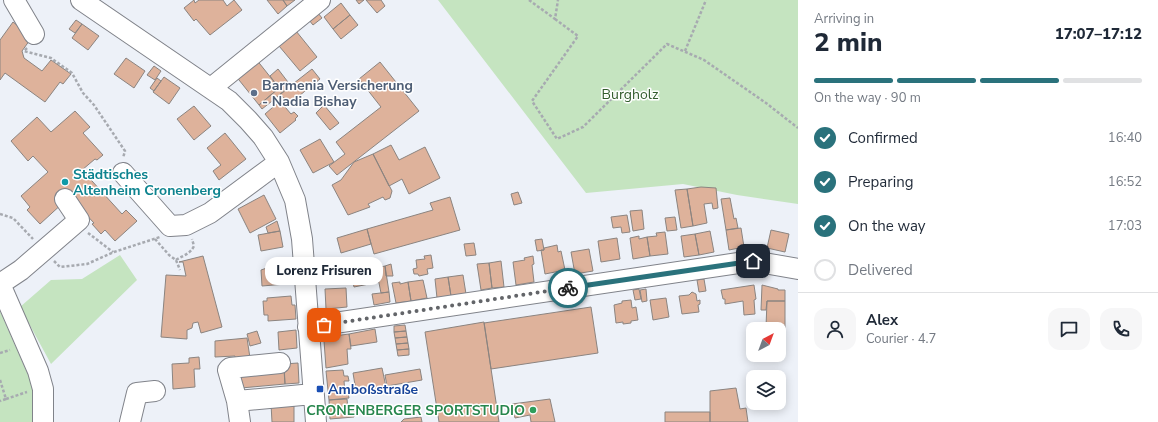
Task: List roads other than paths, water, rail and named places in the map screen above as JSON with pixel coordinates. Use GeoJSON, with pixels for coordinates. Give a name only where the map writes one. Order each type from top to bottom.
{"type":"FeatureCollection","features":[{"type":"Feature","properties":{"kind":"street"},"geometry":{"type":"LineString","coordinates":[[14,0],[34,34]]}},
{"type":"Feature","properties":{"kind":"street"},"geometry":{"type":"LineString","coordinates":[[81,0],[229,101],[263,137],[279,162],[296,200],[302,239],[316,422]]}},
{"type":"Feature","properties":{"kind":"street"},"geometry":{"type":"LineString","coordinates":[[211,88],[320,0]]}},
{"type":"Feature","properties":{"kind":"street"},"geometry":{"type":"LineString","coordinates":[[123,173],[170,230],[210,213],[279,162]]}},
{"type":"Feature","properties":{"kind":"street"},"geometry":{"type":"LineString","coordinates":[[43,422],[35,391],[38,371],[0,284],[21,270],[79,220],[65,199]]}},
{"type":"Feature","properties":{"kind":"street"},"geometry":{"type":"LineString","coordinates":[[308,327],[753,261],[798,269]]}},
{"type":"Feature","properties":{"kind":"street"},"geometry":{"type":"LineString","coordinates":[[240,422],[237,401],[228,370],[230,368],[280,363]]}},
{"type":"Feature","properties":{"kind":"street"},"geometry":{"type":"LineString","coordinates":[[130,422],[137,393],[155,391]]}},
{"type":"Feature","properties":{"kind":"street"},"geometry":{"type":"LineString","coordinates":[[237,401],[314,394]]}},
{"type":"Feature","properties":{"kind":"place","name":"Barmenia Versicherung - Nadia Bishay"},"geometry":{"type":"Point","coordinates":[254,93]}},
{"type":"Feature","properties":{"kind":"place","name":"Städtisches Altenheim Cronenberg"},"geometry":{"type":"Point","coordinates":[65,182]}},
{"type":"Feature","properties":{"kind":"place","name":"Lorenz Frisuren"},"geometry":{"type":"Point","coordinates":[324,325]}},
{"type":"Feature","properties":{"kind":"place","name":"Amboßstraße"},"geometry":{"type":"Point","coordinates":[320,389]}},
{"type":"Feature","properties":{"kind":"place","name":"CRONENBERGER SPORTSTUDIO"},"geometry":{"type":"Point","coordinates":[533,410]}},
{"type":"Feature","properties":{"kind":"park label","name":"Burgholz"},"geometry":{"type":"Point","coordinates":[630,94]}}]}
